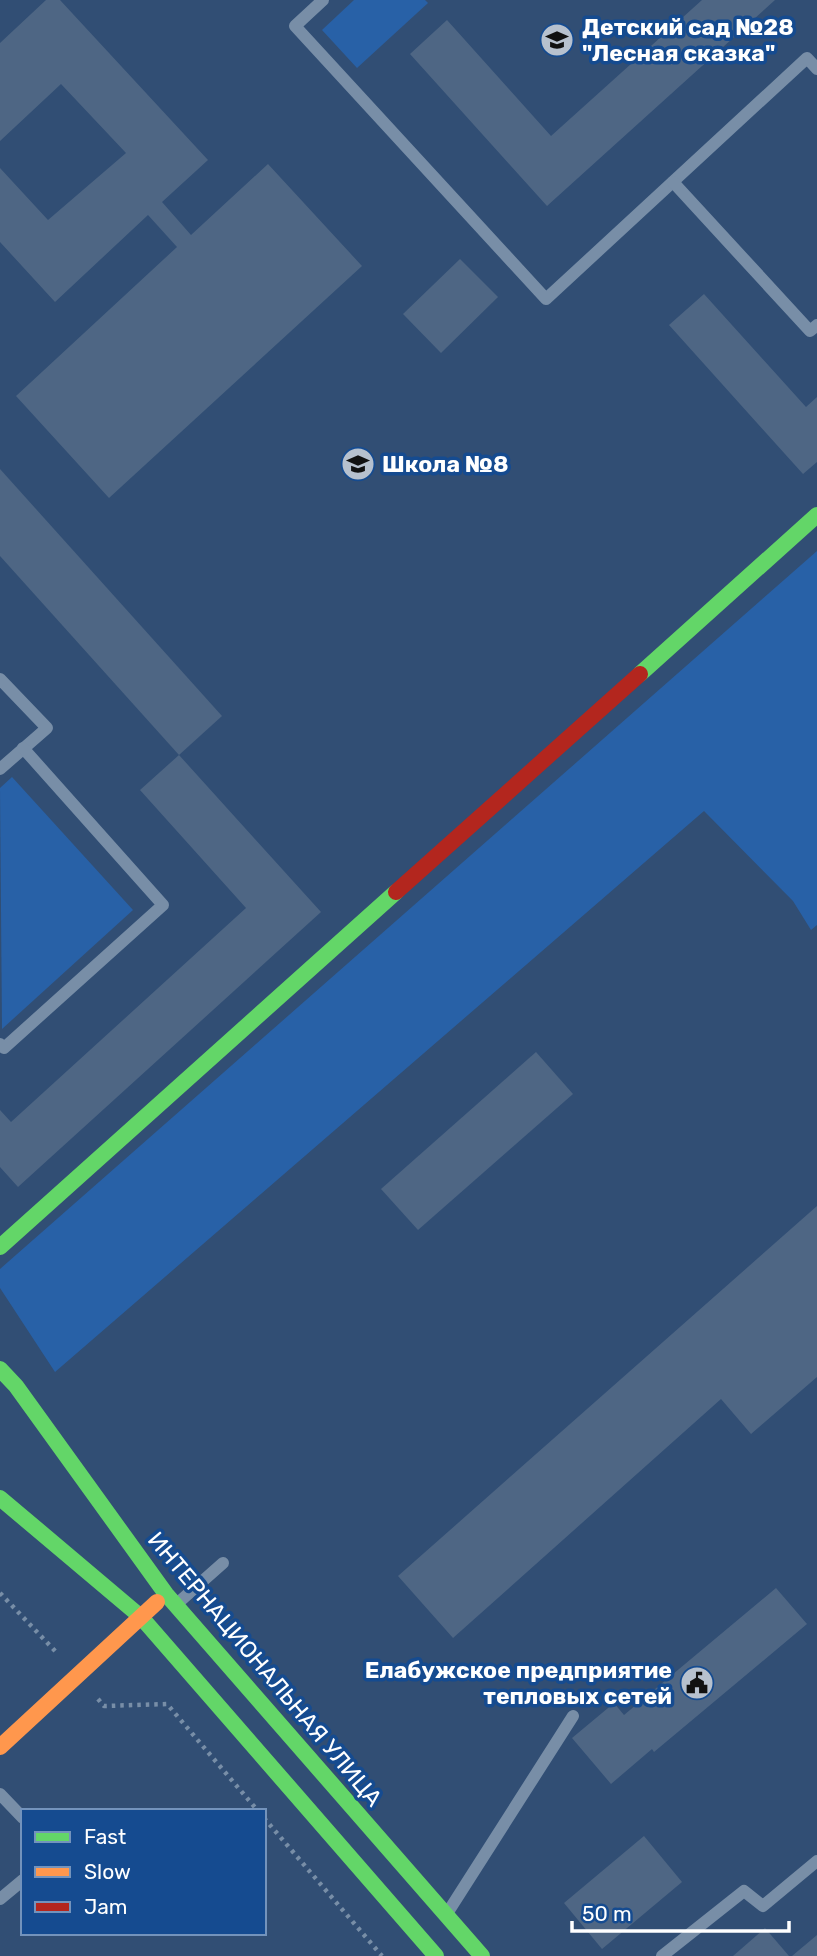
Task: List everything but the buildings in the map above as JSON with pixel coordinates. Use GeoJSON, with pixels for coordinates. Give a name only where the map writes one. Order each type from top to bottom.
{"type":"FeatureCollection","features":[{"type":"Feature","properties":{"kind":"street"},"geometry":{"type":"LineString","coordinates":[[0,1247],[817,515]]}},
{"type":"Feature","properties":{"kind":"street","name":"ИНТЕРНАЦИОНАЛЬНАЯ УЛИЦА"},"geometry":{"type":"LineString","coordinates":[[0,1369],[12,1390],[171,1600],[482,1956]]}},
{"type":"Feature","properties":{"kind":"street"},"geometry":{"type":"LineString","coordinates":[[0,1498],[141,1617],[436,1956]]}},
{"type":"Feature","properties":{"kind":"street"},"geometry":{"type":"LineString","coordinates":[[0,1747],[141,1617],[171,1600]]}},
{"type":"Feature","properties":{"kind":"lane"},"geometry":{"type":"LineString","coordinates":[[323,0],[295,26],[547,299],[807,58],[817,69]]}},
{"type":"Feature","properties":{"kind":"lane"},"geometry":{"type":"LineString","coordinates":[[673,182],[810,331],[817,325]]}},
{"type":"Feature","properties":{"kind":"lane"},"geometry":{"type":"LineString","coordinates":[[0,679],[47,728],[0,769]]}},
{"type":"Feature","properties":{"kind":"lane"},"geometry":{"type":"LineString","coordinates":[[0,1044],[4,1048],[163,905],[23,748]]}},
{"type":"Feature","properties":{"kind":"lane"},"geometry":{"type":"LineString","coordinates":[[171,1600],[223,1563]]}},
{"type":"Feature","properties":{"kind":"lane"},"geometry":{"type":"LineString","coordinates":[[446,1915],[573,1716]]}},
{"type":"Feature","properties":{"kind":"lane"},"geometry":{"type":"LineString","coordinates":[[0,1794],[21,1816]]}},
{"type":"Feature","properties":{"kind":"lane"},"geometry":{"type":"LineString","coordinates":[[662,1956],[744,1891],[763,1906],[817,1861]]}},
{"type":"Feature","properties":{"kind":"lane"},"geometry":{"type":"LineString","coordinates":[[0,1899],[21,1882]]}},
{"type":"Feature","properties":{"kind":"path"},"geometry":{"type":"LineString","coordinates":[[0,1593],[104,1706],[167,1704],[256,1809]]}},
{"type":"Feature","properties":{"kind":"path"},"geometry":{"type":"LineString","coordinates":[[266,1820],[382,1956]]}},
{"type":"Feature","properties":{"kind":"shaded area"},"geometry":{"type":"Polygon","coordinates":[[[354,0],[425,0],[428,3],[357,68],[322,30],[354,0]]]}},
{"type":"Feature","properties":{"kind":"shaded area"},"geometry":{"type":"Polygon","coordinates":[[[817,551],[817,925],[811,930],[793,901],[704,811],[55,1372],[0,1288],[0,1269],[817,551]]]}},
{"type":"Feature","properties":{"kind":"shaded area"},"geometry":{"type":"Polygon","coordinates":[[[12,777],[133,910],[2,1029],[0,788],[12,777]]]}},
{"type":"Feature","properties":{"kind":"traffic: fast"},"geometry":{"type":"LineString","coordinates":[[640,674],[817,515]]}},
{"type":"Feature","properties":{"kind":"traffic: fast"},"geometry":{"type":"LineString","coordinates":[[0,1247],[396,892]]}},
{"type":"Feature","properties":{"kind":"traffic: fast"},"geometry":{"type":"LineString","coordinates":[[0,1369],[16,1386],[166,1594],[482,1956]]}},
{"type":"Feature","properties":{"kind":"traffic: fast"},"geometry":{"type":"LineString","coordinates":[[0,1498],[141,1617],[436,1956]]}},
{"type":"Feature","properties":{"kind":"traffic: slow"},"geometry":{"type":"LineString","coordinates":[[0,1747],[157,1602]]}},
{"type":"Feature","properties":{"kind":"traffic: jam"},"geometry":{"type":"LineString","coordinates":[[396,892],[640,674]]}},
{"type":"Feature","properties":{"kind":"place","name":"Детский сад №28 \"Лесная сказка\""},"geometry":{"type":"Point","coordinates":[557,40]}},
{"type":"Feature","properties":{"kind":"place","name":"Школа №8"},"geometry":{"type":"Point","coordinates":[358,464]}},
{"type":"Feature","properties":{"kind":"place","name":"Елабужское предприятие тепловых сетей"},"geometry":{"type":"Point","coordinates":[697,1683]}}]}
